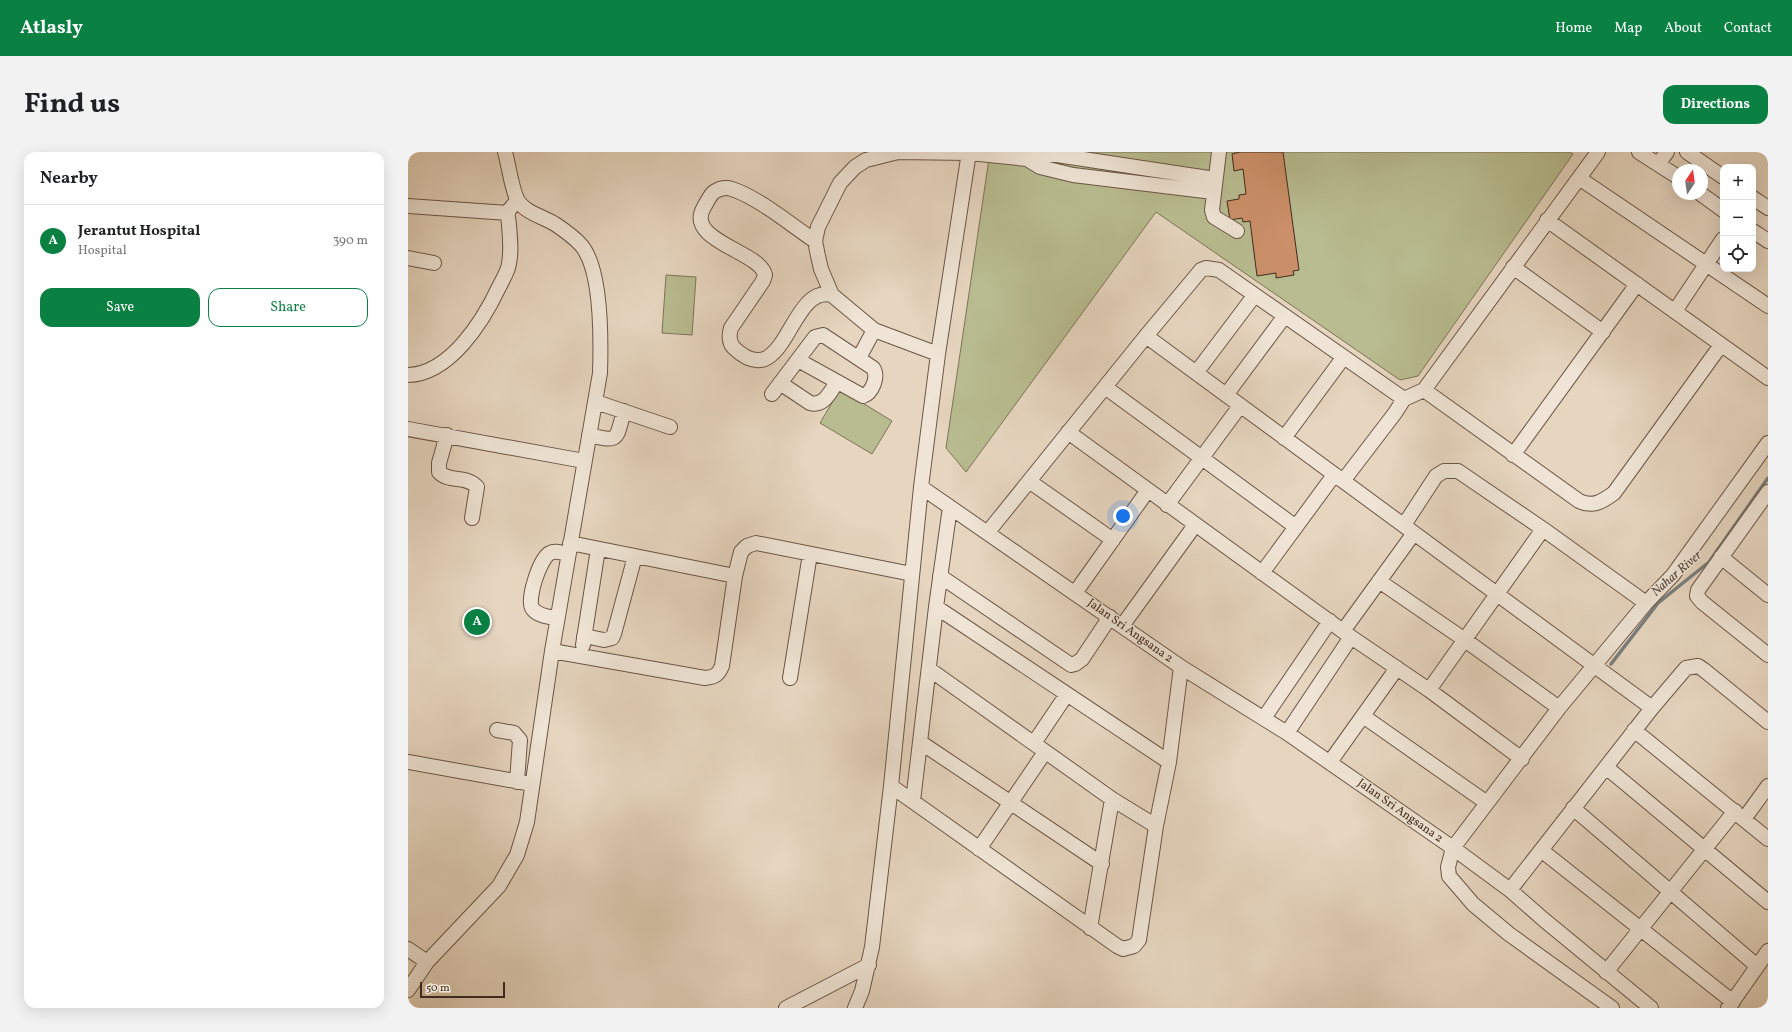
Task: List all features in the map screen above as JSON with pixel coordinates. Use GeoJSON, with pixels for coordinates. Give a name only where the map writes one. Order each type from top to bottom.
{"type":"FeatureCollection","features":[{"type":"Feature","properties":{"kind":"street"},"geometry":{"type":"LineString","coordinates":[[408,990],[427,962],[499,886],[517,855],[527,822],[557,618],[600,373],[600,334],[595,282],[588,255],[581,245],[571,236],[555,224],[524,207],[517,200],[505,152]]}},
{"type":"Feature","properties":{"kind":"street"},"geometry":{"type":"LineString","coordinates":[[832,295],[821,269],[815,241],[818,227],[840,183],[855,167],[866,160],[898,152],[969,152],[1027,159],[1042,155],[1057,155],[1214,186]]}},
{"type":"Feature","properties":{"kind":"street"},"geometry":{"type":"LineString","coordinates":[[855,1008],[862,991],[868,964],[891,786],[921,487],[938,354],[969,152]]}},
{"type":"Feature","properties":{"kind":"street"},"geometry":{"type":"LineString","coordinates":[[1219,152],[1212,210],[1214,218],[1237,231]]}},
{"type":"Feature","properties":{"kind":"street"},"geometry":{"type":"LineString","coordinates":[[1262,573],[1296,527],[1395,413],[1404,399],[1424,390],[1598,152]]}},
{"type":"Feature","properties":{"kind":"street"},"geometry":{"type":"LineString","coordinates":[[1639,152],[1663,158],[1672,169]]}},
{"type":"Feature","properties":{"kind":"street"},"geometry":{"type":"LineString","coordinates":[[1687,152],[1720,175]]}},
{"type":"Feature","properties":{"kind":"street"},"geometry":{"type":"LineString","coordinates":[[1054,172],[1057,155]]}},
{"type":"Feature","properties":{"kind":"street"},"geometry":{"type":"LineString","coordinates":[[1027,159],[1040,167],[1054,172],[1214,186]]}},
{"type":"Feature","properties":{"kind":"street"},"geometry":{"type":"LineString","coordinates":[[1579,178],[1768,306]]}},
{"type":"Feature","properties":{"kind":"street"},"geometry":{"type":"LineString","coordinates":[[815,241],[755,201],[731,189],[722,188],[713,193],[702,211],[700,220],[705,229],[764,270],[765,275],[763,281],[731,328],[729,336],[733,347],[744,356],[756,361],[763,360],[772,355],[803,309],[815,296],[826,293],[832,295],[874,330],[938,354]]}},
{"type":"Feature","properties":{"kind":"street"},"geometry":{"type":"LineString","coordinates":[[1708,199],[1720,208]]}},
{"type":"Feature","properties":{"kind":"street"},"geometry":{"type":"LineString","coordinates":[[408,376],[417,375],[436,366],[462,344],[479,323],[508,268],[510,255],[508,213],[517,200]]}},
{"type":"Feature","properties":{"kind":"street"},"geometry":{"type":"LineString","coordinates":[[1756,200],[1768,208]]}},
{"type":"Feature","properties":{"kind":"street"},"geometry":{"type":"LineString","coordinates":[[408,206],[508,213]]}},
{"type":"Feature","properties":{"kind":"street"},"geometry":{"type":"LineString","coordinates":[[1548,220],[1768,378]]}},
{"type":"Feature","properties":{"kind":"street"},"geometry":{"type":"LineString","coordinates":[[1756,232],[1768,241]]}},
{"type":"Feature","properties":{"kind":"street"},"geometry":{"type":"LineString","coordinates":[[1674,311],[1720,243]]}},
{"type":"Feature","properties":{"kind":"street"},"geometry":{"type":"LineString","coordinates":[[408,258],[434,263]]}},
{"type":"Feature","properties":{"kind":"street"},"geometry":{"type":"LineString","coordinates":[[1513,267],[1602,332]]}},
{"type":"Feature","properties":{"kind":"street"},"geometry":{"type":"LineString","coordinates":[[988,532],[1146,336],[1201,270],[1206,268],[1219,270],[1284,317],[1404,399]]}},
{"type":"Feature","properties":{"kind":"street"},"geometry":{"type":"LineString","coordinates":[[1513,455],[1637,284]]}},
{"type":"Feature","properties":{"kind":"street"},"geometry":{"type":"LineString","coordinates":[[1196,373],[1254,296]]}},
{"type":"Feature","properties":{"kind":"street"},"geometry":{"type":"LineString","coordinates":[[1226,395],[1284,317]]}},
{"type":"Feature","properties":{"kind":"street"},"geometry":{"type":"LineString","coordinates":[[859,358],[874,330]]}},
{"type":"Feature","properties":{"kind":"street"},"geometry":{"type":"LineString","coordinates":[[798,360],[863,396],[867,394],[876,379],[876,374],[873,368],[859,358],[824,335],[820,335],[815,336],[776,388],[815,405],[823,402],[837,382]]}},
{"type":"Feature","properties":{"kind":"street"},"geometry":{"type":"LineString","coordinates":[[1146,336],[1652,708]]}},
{"type":"Feature","properties":{"kind":"street"},"geometry":{"type":"LineString","coordinates":[[1424,390],[1579,501],[1585,504],[1595,504],[1603,501],[1614,493],[1721,345]]}},
{"type":"Feature","properties":{"kind":"street"},"geometry":{"type":"LineString","coordinates":[[1284,438],[1343,358]]}},
{"type":"Feature","properties":{"kind":"street"},"geometry":{"type":"LineString","coordinates":[[1105,386],[1296,527]]}},
{"type":"Feature","properties":{"kind":"street"},"geometry":{"type":"LineString","coordinates":[[596,402],[670,428]]}},
{"type":"Feature","properties":{"kind":"street"},"geometry":{"type":"LineString","coordinates":[[1167,505],[1240,406]]}},
{"type":"Feature","properties":{"kind":"street"},"geometry":{"type":"LineString","coordinates":[[589,435],[610,440],[614,438],[617,434],[624,412]]}},
{"type":"Feature","properties":{"kind":"street"},"geometry":{"type":"LineString","coordinates":[[408,429],[584,461]]}},
{"type":"Feature","properties":{"kind":"street"},"geometry":{"type":"LineString","coordinates":[[1068,432],[1347,634],[1429,690],[1522,759]]}},
{"type":"Feature","properties":{"kind":"street"},"geometry":{"type":"LineString","coordinates":[[447,435],[439,462],[439,472],[446,477],[469,481],[477,487],[472,518]]}},
{"type":"Feature","properties":{"kind":"street","name":"Jalan Sri Angsana 2"},"geometry":{"type":"LineString","coordinates":[[921,487],[1122,626],[1181,666],[1287,733],[1453,848],[1522,759],[1559,708],[1646,603],[1673,574],[1768,444]]}},
{"type":"Feature","properties":{"kind":"street"},"geometry":{"type":"LineString","coordinates":[[1287,733],[1379,582],[1409,529],[1436,476],[1444,471],[1458,471],[1464,474],[1646,603]]}},
{"type":"Feature","properties":{"kind":"street"},"geometry":{"type":"LineString","coordinates":[[1029,481],[1113,540]]}},
{"type":"Feature","properties":{"kind":"street"},"geometry":{"type":"LineString","coordinates":[[1075,593],[1148,490]]}},
{"type":"Feature","properties":{"kind":"street"},"geometry":{"type":"LineString","coordinates":[[1768,492],[1698,590],[1697,596],[1702,602],[1768,655]]}},
{"type":"Feature","properties":{"kind":"street"},"geometry":{"type":"LineString","coordinates":[[913,801],[936,607],[950,507]]}},
{"type":"Feature","properties":{"kind":"street"},"geometry":{"type":"LineString","coordinates":[[1122,626],[1195,525]]}},
{"type":"Feature","properties":{"kind":"street"},"geometry":{"type":"LineString","coordinates":[[1429,690],[1543,529]]}},
{"type":"Feature","properties":{"kind":"street"},"geometry":{"type":"LineString","coordinates":[[552,651],[705,678],[714,677],[719,674],[722,666],[735,576],[741,552],[747,546],[751,545],[756,544],[912,574]]}},
{"type":"Feature","properties":{"kind":"street"},"geometry":{"type":"LineString","coordinates":[[557,618],[538,614],[532,608],[531,603],[540,563],[545,556],[569,548],[598,549],[735,576]]}},
{"type":"Feature","properties":{"kind":"street"},"geometry":{"type":"LineString","coordinates":[[581,656],[598,549]]}},
{"type":"Feature","properties":{"kind":"street"},"geometry":{"type":"LineString","coordinates":[[790,678],[810,554]]}},
{"type":"Feature","properties":{"kind":"street"},"geometry":{"type":"LineString","coordinates":[[584,636],[604,640],[612,638],[635,556]]}},
{"type":"Feature","properties":{"kind":"street"},"geometry":{"type":"LineString","coordinates":[[1721,557],[1768,595]]}},
{"type":"Feature","properties":{"kind":"street"},"geometry":{"type":"LineString","coordinates":[[940,576],[1071,664],[1075,664],[1082,659],[1110,617]]}},
{"type":"Feature","properties":{"kind":"street"},"geometry":{"type":"LineString","coordinates":[[1379,582],[1465,640],[1559,708]]}},
{"type":"Feature","properties":{"kind":"street"},"geometry":{"type":"LineString","coordinates":[[936,607],[1169,762]]}},
{"type":"Feature","properties":{"kind":"street"},"geometry":{"type":"LineString","coordinates":[[1264,718],[1330,621]]}},
{"type":"Feature","properties":{"kind":"street"},"geometry":{"type":"LineString","coordinates":[[891,786],[1117,946],[1123,949],[1134,946],[1139,940],[1156,826],[1169,762],[1181,666]]}},
{"type":"Feature","properties":{"kind":"street"},"geometry":{"type":"LineString","coordinates":[[1510,890],[1634,730],[1686,668],[1698,666],[1768,722]]}},
{"type":"Feature","properties":{"kind":"street"},"geometry":{"type":"LineString","coordinates":[[1330,762],[1397,668]]}},
{"type":"Feature","properties":{"kind":"street"},"geometry":{"type":"LineString","coordinates":[[929,670],[1112,799],[1156,826]]}},
{"type":"Feature","properties":{"kind":"street"},"geometry":{"type":"LineString","coordinates":[[979,849],[1011,802],[1067,694]]}},
{"type":"Feature","properties":{"kind":"street"},"geometry":{"type":"LineString","coordinates":[[1363,716],[1487,803]]}},
{"type":"Feature","properties":{"kind":"street"},"geometry":{"type":"LineString","coordinates":[[497,730],[514,733],[520,740],[517,782]]}},
{"type":"Feature","properties":{"kind":"street"},"geometry":{"type":"LineString","coordinates":[[1634,730],[1768,839]]}},
{"type":"Feature","properties":{"kind":"street"},"geometry":{"type":"LineString","coordinates":[[920,742],[1102,864]]}},
{"type":"Feature","properties":{"kind":"street"},"geometry":{"type":"LineString","coordinates":[[408,762],[532,784]]}},
{"type":"Feature","properties":{"kind":"street"},"geometry":{"type":"LineString","coordinates":[[1606,767],[1768,902]]}},
{"type":"Feature","properties":{"kind":"street"},"geometry":{"type":"LineString","coordinates":[[1606,972],[1704,849],[1768,786]]}},
{"type":"Feature","properties":{"kind":"street"},"geometry":{"type":"LineString","coordinates":[[1090,928],[1112,799]]}},
{"type":"Feature","properties":{"kind":"street"},"geometry":{"type":"LineString","coordinates":[[1574,808],[1757,966]]}},
{"type":"Feature","properties":{"kind":"street"},"geometry":{"type":"LineString","coordinates":[[1612,1008],[1509,934],[1473,904],[1449,876],[1448,867],[1453,848],[1510,890],[1606,972],[1651,1008]]}},
{"type":"Feature","properties":{"kind":"street"},"geometry":{"type":"LineString","coordinates":[[1541,850],[1640,929],[1730,1005],[1768,951]]}},
{"type":"Feature","properties":{"kind":"street"},"geometry":{"type":"LineString","coordinates":[[408,949],[427,962]]}},
{"type":"Feature","properties":{"kind":"street"},"geometry":{"type":"LineString","coordinates":[[786,1008],[868,964]]}},
{"type":"Feature","properties":{"kind":"green space"},"geometry":{"type":"Polygon","coordinates":[[[990,152],[1570,152],[1573,154],[1418,376],[1400,380],[1156,212],[966,472],[946,448],[990,152]]]}},
{"type":"Feature","properties":{"kind":"green space"},"geometry":{"type":"Polygon","coordinates":[[[666,275],[696,277],[692,335],[662,333],[666,275]]]}},
{"type":"Feature","properties":{"kind":"green space"},"geometry":{"type":"Polygon","coordinates":[[[840,389],[892,421],[872,454],[820,423],[840,389]]]}},
{"type":"Feature","properties":{"kind":"building"},"geometry":{"type":"Polygon","coordinates":[[[1240,152],[1283,152],[1299,270],[1293,271],[1294,275],[1276,278],[1276,273],[1257,276],[1250,221],[1243,222],[1242,218],[1230,220],[1227,201],[1239,199],[1239,195],[1246,194],[1243,169],[1234,171],[1232,154],[1240,152]]]}},
{"type":"Feature","properties":{"kind":"waterway","name":"Nahar River"},"geometry":{"type":"LineString","coordinates":[[1611,664],[1658,603],[1709,562],[1768,478]]}},
{"type":"Feature","properties":{"kind":"place","name":"Jerantut Hospital"},"geometry":{"type":"Point","coordinates":[477,622]}}]}
